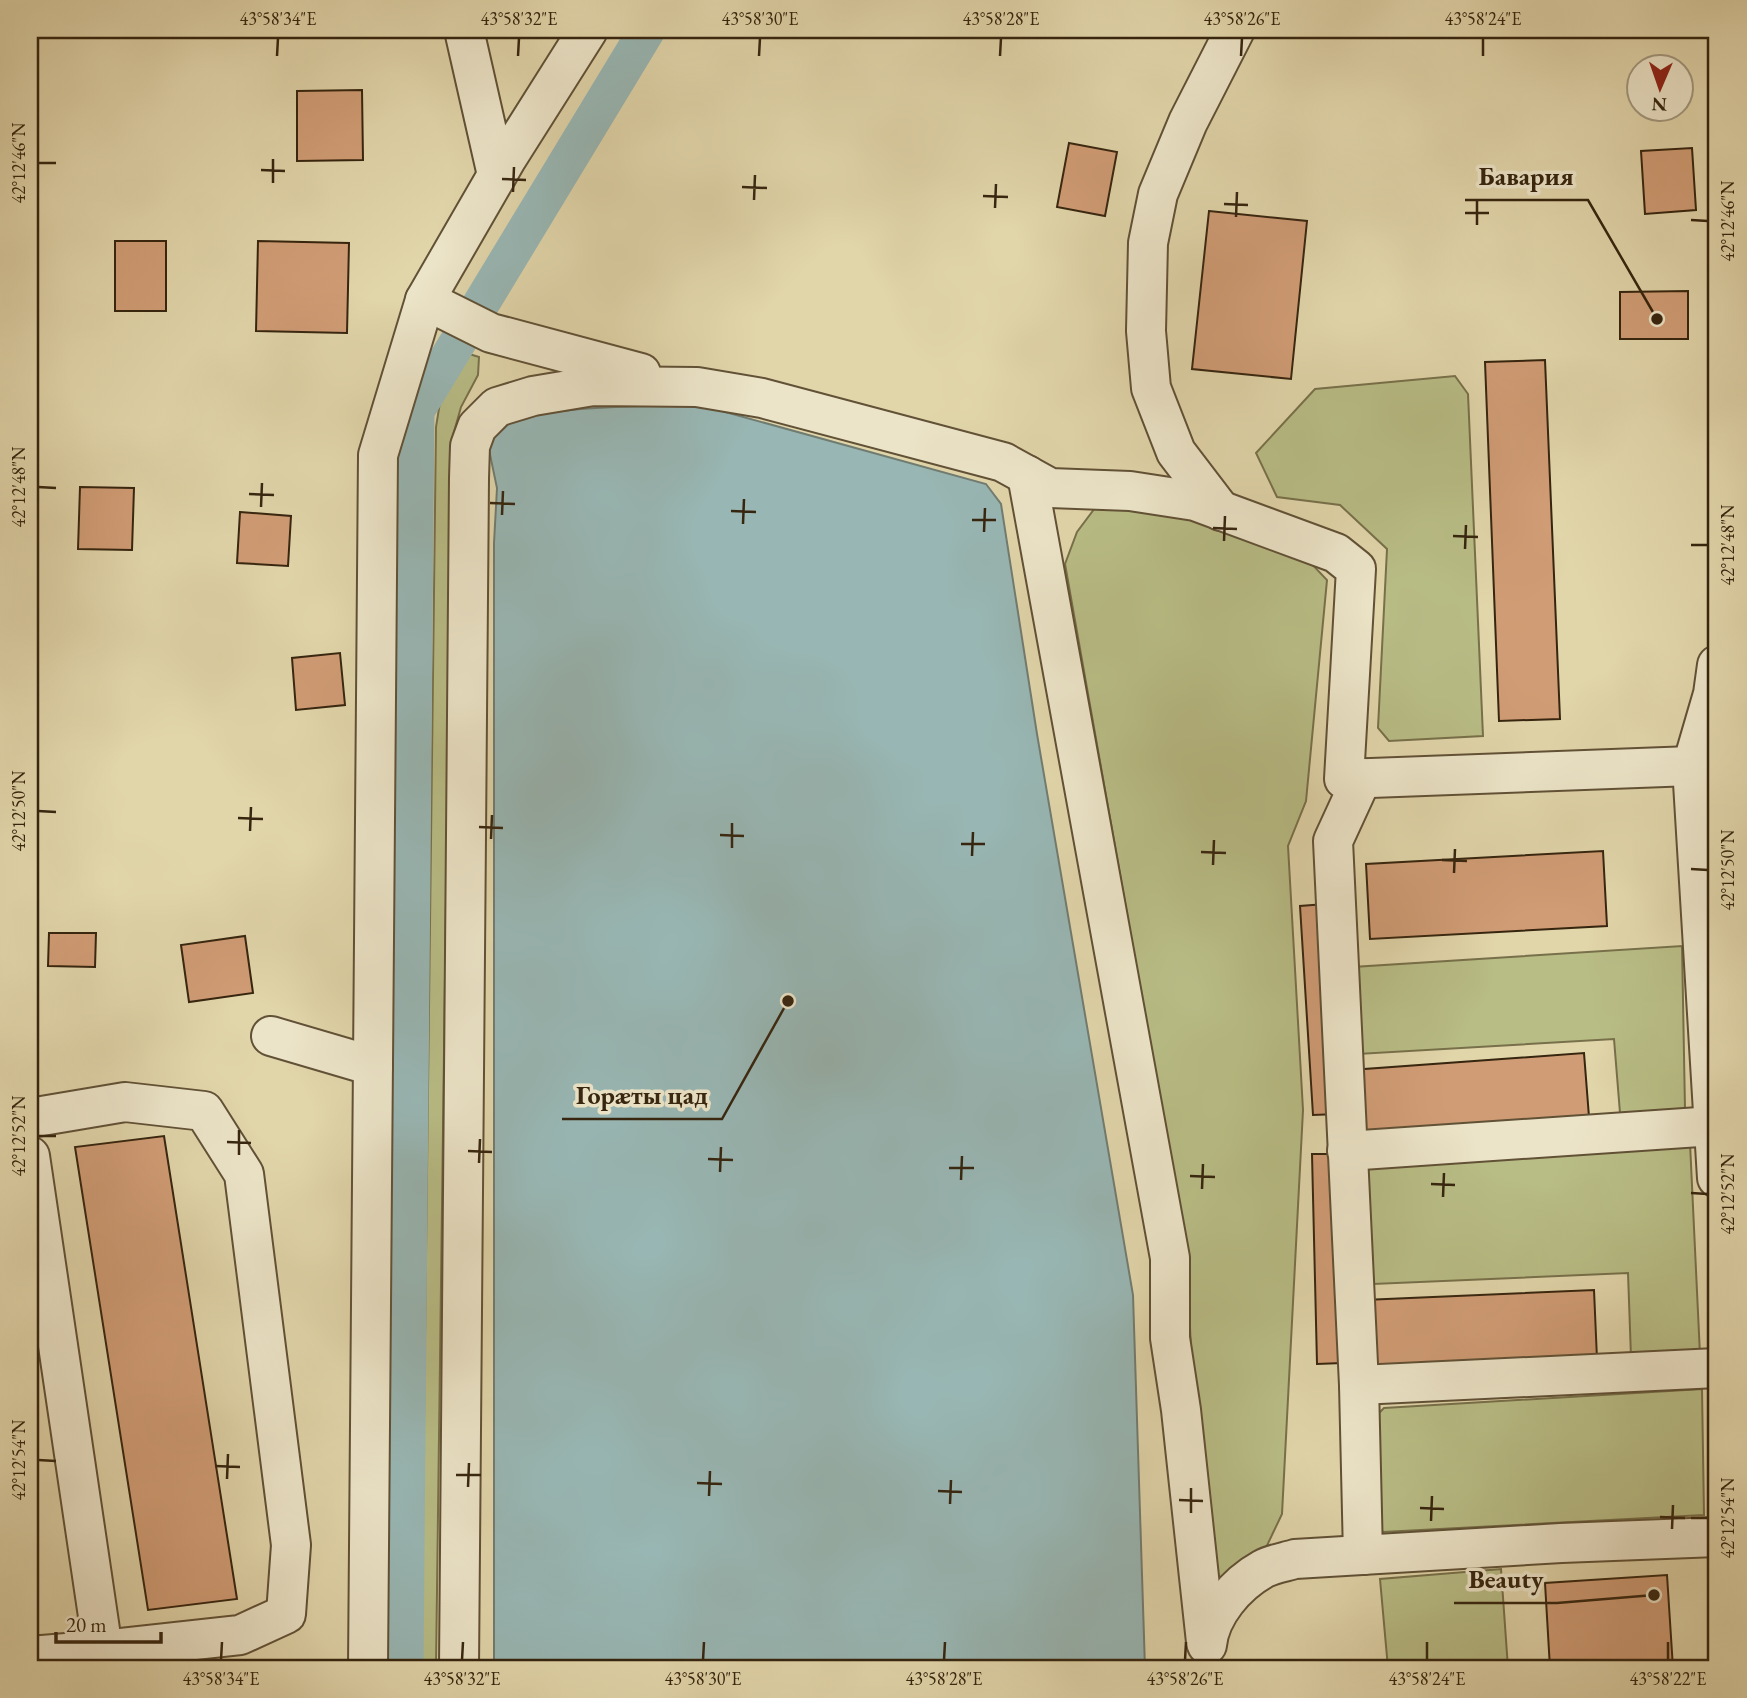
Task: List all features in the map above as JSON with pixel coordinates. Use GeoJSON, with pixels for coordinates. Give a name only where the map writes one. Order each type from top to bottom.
{"type":"FeatureCollection","features":[{"type":"Feature","properties":{"kind":"street"},"geometry":{"type":"LineString","coordinates":[[464,30],[497,175]]}},
{"type":"Feature","properties":{"kind":"street"},"geometry":{"type":"LineString","coordinates":[[368,1668],[378,455],[425,300],[497,175],[588,30]]}},
{"type":"Feature","properties":{"kind":"street"},"geometry":{"type":"LineString","coordinates":[[1221,511],[1176,452],[1151,388],[1146,331],[1148,243],[1158,194],[1188,122],[1235,30]]}},
{"type":"Feature","properties":{"kind":"street"},"geometry":{"type":"LineString","coordinates":[[425,300],[491,333],[697,387],[762,398],[1003,461],[1050,488],[1130,491],[1195,501],[1336,553],[1356,569],[1344,779],[1692,766]]}},
{"type":"Feature","properties":{"kind":"street"},"geometry":{"type":"LineString","coordinates":[[459,1668],[470,446],[477,427],[497,407],[533,396],[593,386],[697,387]]}},
{"type":"Feature","properties":{"kind":"street"},"geometry":{"type":"LineString","coordinates":[[1027,475],[1170,1258],[1170,1338],[1181,1410],[1207,1655]]}},
{"type":"Feature","properties":{"kind":"street"},"geometry":{"type":"LineString","coordinates":[[1716,683],[1692,766],[1708,872],[1713,1126],[1717,1178]]}},
{"type":"Feature","properties":{"kind":"street"},"geometry":{"type":"LineString","coordinates":[[1362,778],[1333,841],[1359,1385],[1363,1555]]}},
{"type":"Feature","properties":{"kind":"street"},"geometry":{"type":"LineString","coordinates":[[271,1036],[373,1066]]}},
{"type":"Feature","properties":{"kind":"street"},"geometry":{"type":"LineString","coordinates":[[30,1118],[125,1102],[204,1111],[244,1174],[291,1545],[286,1614],[240,1635],[30,1656]]}},
{"type":"Feature","properties":{"kind":"street"},"geometry":{"type":"LineString","coordinates":[[1347,1151],[1713,1126]]}},
{"type":"Feature","properties":{"kind":"street"},"geometry":{"type":"LineString","coordinates":[[30,1156],[103,1650]]}},
{"type":"Feature","properties":{"kind":"street"},"geometry":{"type":"LineString","coordinates":[[1359,1385],[1717,1368]]}},
{"type":"Feature","properties":{"kind":"street"},"geometry":{"type":"LineString","coordinates":[[1207,1655],[1215,1618],[1230,1595],[1264,1569],[1295,1559],[1561,1543],[1717,1537]]}},
{"type":"Feature","properties":{"kind":"green space"},"geometry":{"type":"Polygon","coordinates":[[[466,353],[479,357],[478,375],[461,407],[452,439],[436,1668],[421,1668],[436,427],[441,396],[466,353]]]}},
{"type":"Feature","properties":{"kind":"green space"},"geometry":{"type":"Polygon","coordinates":[[[1455,376],[1468,394],[1483,736],[1389,741],[1378,728],[1387,549],[1340,505],[1277,497],[1256,453],[1315,389],[1455,376]]]}},
{"type":"Feature","properties":{"kind":"green space"},"geometry":{"type":"Polygon","coordinates":[[[1095,508],[1169,511],[1308,560],[1327,580],[1306,801],[1288,846],[1303,1110],[1282,1514],[1261,1558],[1222,1580],[1207,1560],[1186,1247],[1065,564],[1077,532],[1095,508]]]}},
{"type":"Feature","properties":{"kind":"green space"},"geometry":{"type":"Polygon","coordinates":[[[1682,946],[1685,1109],[1620,1113],[1614,1039],[1358,1054],[1353,967],[1682,946]]]}},
{"type":"Feature","properties":{"kind":"green space"},"geometry":{"type":"Polygon","coordinates":[[[1690,1143],[1700,1355],[1631,1357],[1628,1273],[1373,1284],[1357,1178],[1369,1168],[1690,1143]]]}},
{"type":"Feature","properties":{"kind":"green space"},"geometry":{"type":"Polygon","coordinates":[[[1702,1389],[1704,1515],[1383,1532],[1374,1521],[1371,1421],[1384,1408],[1702,1389]]]}},
{"type":"Feature","properties":{"kind":"green space"},"geometry":{"type":"Polygon","coordinates":[[[1501,1569],[1508,1668],[1388,1668],[1380,1579],[1501,1569]]]}},
{"type":"Feature","properties":{"kind":"water"},"geometry":{"type":"Polygon","coordinates":[[[700,405],[986,484],[1001,504],[1037,734],[1133,1295],[1145,1668],[494,1668],[494,543],[497,488],[488,445],[499,424],[548,413],[598,408],[700,405]]]}},
{"type":"Feature","properties":{"kind":"building"},"geometry":{"type":"Polygon","coordinates":[[[362,90],[363,160],[297,161],[297,91],[362,90]]]}},
{"type":"Feature","properties":{"kind":"building"},"geometry":{"type":"Polygon","coordinates":[[[1069,143],[1117,152],[1105,216],[1057,207],[1069,143]]]}},
{"type":"Feature","properties":{"kind":"building"},"geometry":{"type":"Polygon","coordinates":[[[1692,148],[1696,210],[1645,214],[1641,151],[1692,148]]]}},
{"type":"Feature","properties":{"kind":"building"},"geometry":{"type":"Polygon","coordinates":[[[1209,211],[1307,221],[1291,379],[1192,369],[1209,211]]]}},
{"type":"Feature","properties":{"kind":"building"},"geometry":{"type":"Polygon","coordinates":[[[115,241],[166,241],[166,311],[115,311],[115,241]]]}},
{"type":"Feature","properties":{"kind":"building"},"geometry":{"type":"Polygon","coordinates":[[[258,241],[349,243],[347,333],[256,331],[258,241]]]}},
{"type":"Feature","properties":{"kind":"building"},"geometry":{"type":"Polygon","coordinates":[[[1688,291],[1688,339],[1620,339],[1620,292],[1688,291]]]}},
{"type":"Feature","properties":{"kind":"building"},"geometry":{"type":"Polygon","coordinates":[[[1545,360],[1560,719],[1499,721],[1485,362],[1545,360]]]}},
{"type":"Feature","properties":{"kind":"building"},"geometry":{"type":"Polygon","coordinates":[[[80,487],[134,488],[132,550],[78,549],[80,487]]]}},
{"type":"Feature","properties":{"kind":"building"},"geometry":{"type":"Polygon","coordinates":[[[240,512],[291,516],[288,566],[237,563],[240,512]]]}},
{"type":"Feature","properties":{"kind":"building"},"geometry":{"type":"Polygon","coordinates":[[[340,653],[345,705],[296,710],[292,658],[340,653]]]}},
{"type":"Feature","properties":{"kind":"building"},"geometry":{"type":"Polygon","coordinates":[[[1603,851],[1607,926],[1370,939],[1366,864],[1603,851]]]}},
{"type":"Feature","properties":{"kind":"building"},"geometry":{"type":"Polygon","coordinates":[[[1325,904],[1338,1114],[1313,1115],[1300,906],[1325,904]]]}},
{"type":"Feature","properties":{"kind":"building"},"geometry":{"type":"Polygon","coordinates":[[[49,933],[96,933],[95,967],[48,966],[49,933]]]}},
{"type":"Feature","properties":{"kind":"building"},"geometry":{"type":"Polygon","coordinates":[[[245,936],[253,993],[189,1002],[181,945],[245,936]]]}},
{"type":"Feature","properties":{"kind":"building"},"geometry":{"type":"Polygon","coordinates":[[[1584,1053],[1589,1117],[1356,1134],[1351,1070],[1584,1053]]]}},
{"type":"Feature","properties":{"kind":"building"},"geometry":{"type":"Polygon","coordinates":[[[164,1136],[237,1599],[148,1610],[75,1147],[164,1136]]]}},
{"type":"Feature","properties":{"kind":"building"},"geometry":{"type":"Polygon","coordinates":[[[1312,1154],[1337,1154],[1342,1363],[1317,1364],[1312,1154]]]}},
{"type":"Feature","properties":{"kind":"building"},"geometry":{"type":"Polygon","coordinates":[[[1594,1290],[1597,1359],[1367,1369],[1364,1300],[1594,1290]]]}},
{"type":"Feature","properties":{"kind":"building"},"geometry":{"type":"Polygon","coordinates":[[[1667,1575],[1673,1668],[1550,1668],[1545,1583],[1667,1575]]]}},
{"type":"Feature","properties":{"kind":"waterway"},"geometry":{"type":"LineString","coordinates":[[405,1668],[416,411],[647,30]]}},
{"type":"Feature","properties":{"kind":"place","name":"Бавария"},"geometry":{"type":"Point","coordinates":[1657,319]}},
{"type":"Feature","properties":{"kind":"place","name":"Горӕты цад"},"geometry":{"type":"Point","coordinates":[788,1001]}},
{"type":"Feature","properties":{"kind":"place","name":"Beauty"},"geometry":{"type":"Point","coordinates":[1654,1595]}}]}
